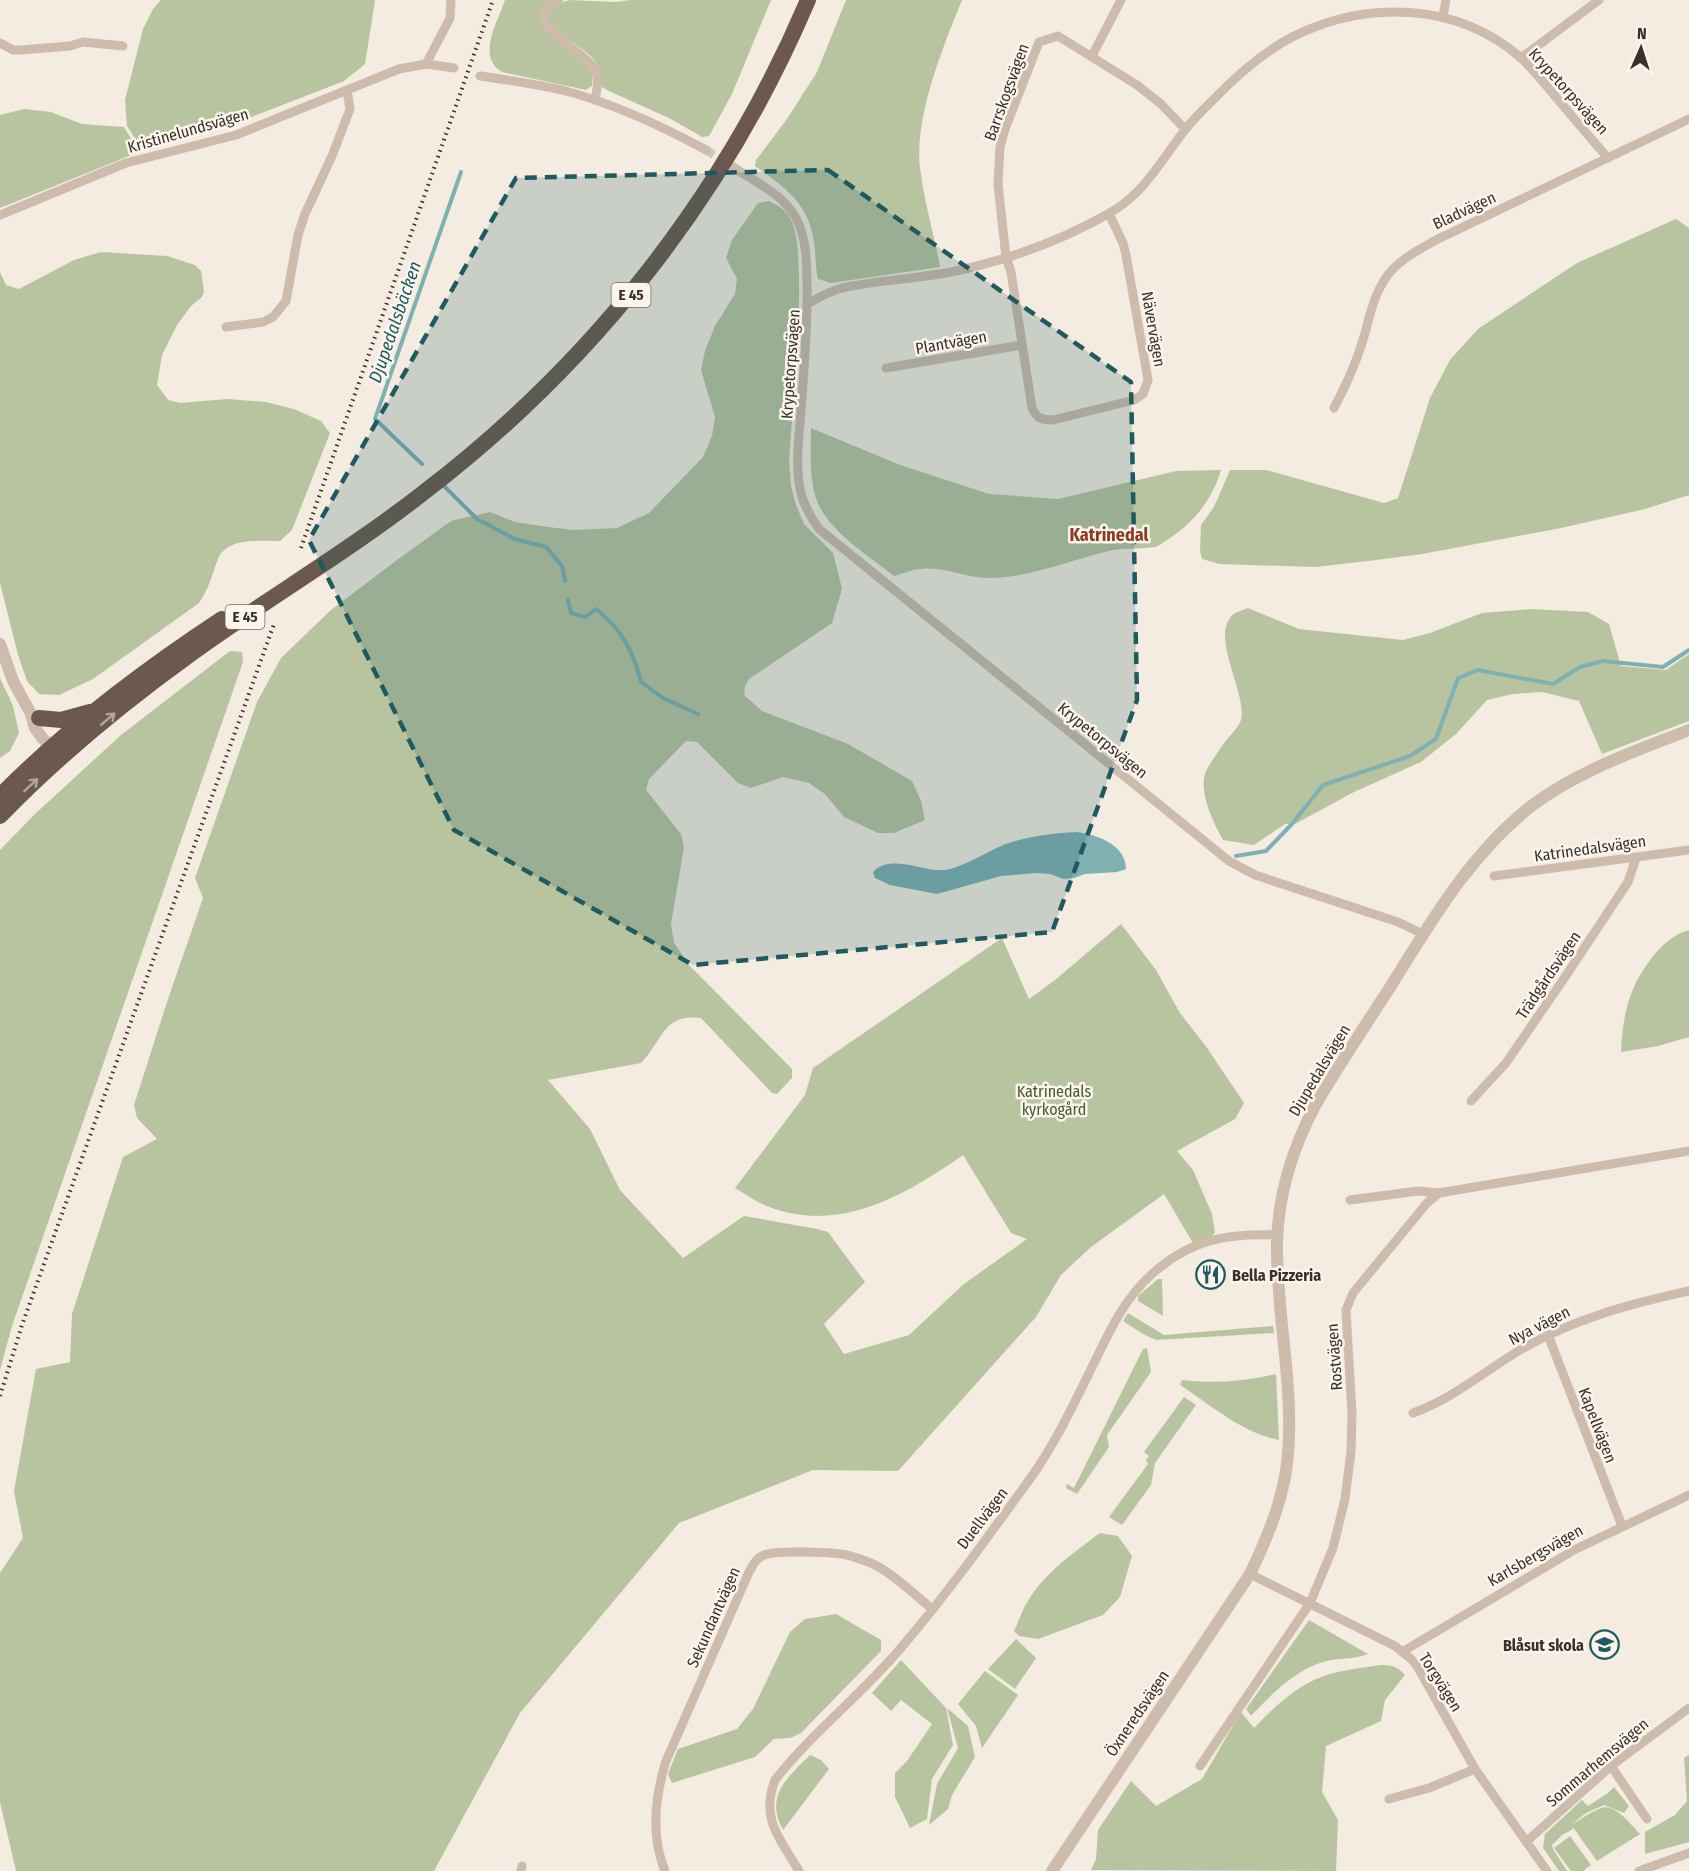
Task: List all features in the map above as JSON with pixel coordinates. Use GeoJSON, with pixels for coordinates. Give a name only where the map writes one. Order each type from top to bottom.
{"type":"FeatureCollection","features":[{"type":"Feature","properties":{"kind":"highway","name":"E 45"},"geometry":{"type":"LineString","coordinates":[[0,816],[97,710],[162,660],[413,488],[468,444],[549,369],[614,298],[696,188],[734,125],[796,0]]}},
{"type":"Feature","properties":{"kind":"highway","name":"E 45"},"geometry":{"type":"LineString","coordinates":[[0,795],[192,652],[372,531],[439,481],[515,417],[558,376],[622,305],[705,193],[744,130],[808,0]]}},
{"type":"Feature","properties":{"kind":"highway"},"geometry":{"type":"LineString","coordinates":[[35,716],[62,720],[97,710]]}},
{"type":"Feature","properties":{"kind":"street"},"geometry":{"type":"LineString","coordinates":[[426,64],[450,18],[451,0]]}},
{"type":"Feature","properties":{"kind":"street"},"geometry":{"type":"LineString","coordinates":[[559,0],[546,9],[544,20],[553,33],[589,61],[596,70],[598,86],[595,100]]}},
{"type":"Feature","properties":{"kind":"street"},"geometry":{"type":"LineString","coordinates":[[1092,56],[1121,0]]}},
{"type":"Feature","properties":{"kind":"street"},"geometry":{"type":"LineString","coordinates":[[1443,16],[1446,0]]}},
{"type":"Feature","properties":{"kind":"street"},"geometry":{"type":"LineString","coordinates":[[1521,58],[1599,0]]}},
{"type":"Feature","properties":{"kind":"street","name":"Krypetorpsvägen"},"geometry":{"type":"LineString","coordinates":[[1423,934],[1388,919],[1255,875],[1229,861],[819,529],[802,497],[798,459],[807,304],[840,288],[948,272],[1006,257],[1076,230],[1109,214],[1140,190],[1185,129],[1238,75],[1255,61],[1291,38],[1312,28],[1354,15],[1418,13],[1443,16],[1475,27],[1521,58],[1608,158]]}},
{"type":"Feature","properties":{"kind":"street","name":"Barrskogsvägen"},"geometry":{"type":"LineString","coordinates":[[1006,257],[999,184],[1000,147],[1040,42],[1058,36],[1092,56],[1161,104],[1185,129]]}},
{"type":"Feature","properties":{"kind":"street"},"geometry":{"type":"LineString","coordinates":[[0,43],[13,50],[70,46],[83,42],[123,46]]}},
{"type":"Feature","properties":{"kind":"street","name":"Kristinelundsvägen"},"geometry":{"type":"LineString","coordinates":[[0,216],[126,163],[236,135],[399,69],[426,64],[454,68]]}},
{"type":"Feature","properties":{"kind":"street"},"geometry":{"type":"LineString","coordinates":[[480,76],[560,90],[595,100],[668,129],[706,150]]}},
{"type":"Feature","properties":{"kind":"street"},"geometry":{"type":"LineString","coordinates":[[226,327],[263,322],[273,317],[286,301],[304,214],[332,156],[350,109],[347,90]]}},
{"type":"Feature","properties":{"kind":"street","name":"Bladvägen"},"geometry":{"type":"LineString","coordinates":[[1334,408],[1355,365],[1375,298],[1383,281],[1393,269],[1412,254],[1438,239],[1689,119]]}},
{"type":"Feature","properties":{"kind":"street"},"geometry":{"type":"LineString","coordinates":[[732,166],[781,200],[795,216],[801,228],[806,254],[807,304]]}},
{"type":"Feature","properties":{"kind":"street","name":"Nävervägen"},"geometry":{"type":"LineString","coordinates":[[1006,257],[1011,272],[1034,414],[1041,420],[1053,420],[1134,400],[1143,394],[1148,380],[1130,271],[1123,243],[1109,214]]}},
{"type":"Feature","properties":{"kind":"street","name":"Plantvägen"},"geometry":{"type":"LineString","coordinates":[[886,368],[1022,345]]}},
{"type":"Feature","properties":{"kind":"street"},"geometry":{"type":"LineString","coordinates":[[0,644],[13,681],[35,716],[34,728],[58,751]]}},
{"type":"Feature","properties":{"kind":"street","name":"Djupedalsvägen"},"geometry":{"type":"LineString","coordinates":[[1250,1574],[1270,1533],[1284,1483],[1288,1411],[1277,1234],[1285,1182],[1303,1129],[1337,1068],[1423,934],[1451,893],[1488,846],[1519,816],[1560,787],[1602,765],[1689,730]]}},
{"type":"Feature","properties":{"kind":"street","name":"Katrinedalsvägen"},"geometry":{"type":"LineString","coordinates":[[1494,876],[1689,850]]}},
{"type":"Feature","properties":{"kind":"street","name":"Trädgårdsvägen"},"geometry":{"type":"LineString","coordinates":[[1471,1101],[1506,1063],[1565,977],[1628,882],[1636,858]]}},
{"type":"Feature","properties":{"kind":"street"},"geometry":{"type":"LineString","coordinates":[[1350,1200],[1418,1191],[1439,1193],[1689,1150]]}},
{"type":"Feature","properties":{"kind":"street","name":"Rostvägen"},"geometry":{"type":"LineString","coordinates":[[1200,1766],[1310,1603],[1333,1548],[1349,1474],[1352,1414],[1346,1310],[1348,1302],[1427,1203],[1439,1193]]}},
{"type":"Feature","properties":{"kind":"street","name":"Duellvägen"},"geometry":{"type":"LineString","coordinates":[[799,1871],[770,1818],[769,1801],[775,1780],[885,1665],[932,1609],[1042,1461],[1066,1419],[1116,1318],[1132,1293],[1160,1267],[1201,1243],[1244,1234],[1277,1234]]}},
{"type":"Feature","properties":{"kind":"street","name":"Nya vägen"},"geometry":{"type":"LineString","coordinates":[[1413,1413],[1440,1400],[1548,1335],[1573,1323],[1607,1311],[1689,1291]]}},
{"type":"Feature","properties":{"kind":"street","name":"Kapellvägen"},"geometry":{"type":"LineString","coordinates":[[1548,1335],[1622,1526]]}},
{"type":"Feature","properties":{"kind":"street","name":"Karlsbergsvägen"},"geometry":{"type":"LineString","coordinates":[[1402,1652],[1592,1540],[1689,1495]]}},
{"type":"Feature","properties":{"kind":"street","name":"Sekundantvägen"},"geometry":{"type":"LineString","coordinates":[[665,1871],[655,1827],[655,1807],[659,1784],[671,1751],[756,1560],[763,1555],[777,1552],[844,1555],[866,1561],[883,1570],[932,1609]]}},
{"type":"Feature","properties":{"kind":"street","name":"Torgvägen"},"geometry":{"type":"LineString","coordinates":[[1250,1574],[1395,1646],[1417,1666],[1474,1769],[1547,1871]]}},
{"type":"Feature","properties":{"kind":"street","name":"Öxneredsvägen"},"geometry":{"type":"LineString","coordinates":[[1052,1871],[1250,1574]]}},
{"type":"Feature","properties":{"kind":"street","name":"Sommarhemsvägen"},"geometry":{"type":"LineString","coordinates":[[1526,1842],[1611,1766],[1689,1708]]}},
{"type":"Feature","properties":{"kind":"street"},"geometry":{"type":"LineString","coordinates":[[1611,1766],[1647,1819]]}},
{"type":"Feature","properties":{"kind":"street"},"geometry":{"type":"LineString","coordinates":[[1389,1799],[1429,1788],[1474,1769]]}},
{"type":"Feature","properties":{"kind":"street"},"geometry":{"type":"LineString","coordinates":[[1639,1871],[1689,1853]]}},
{"type":"Feature","properties":{"kind":"highlighted area"},"geometry":{"type":"Polygon","coordinates":[[[828,170],[1131,382],[1137,700],[1052,932],[693,965],[454,830],[309,540],[516,178],[828,170]]]}},
{"type":"Feature","properties":{"kind":"green space"},"geometry":{"type":"Polygon","coordinates":[[[161,0],[375,0],[365,64],[344,81],[236,123],[142,149],[127,126],[125,100],[143,29],[153,9],[161,0]]]}},
{"type":"Feature","properties":{"kind":"green space"},"geometry":{"type":"Polygon","coordinates":[[[505,0],[551,0],[541,21],[544,29],[588,64],[593,71],[592,86],[586,90],[502,72],[494,65],[490,48],[491,38],[505,0]]]}},
{"type":"Feature","properties":{"kind":"green space"},"geometry":{"type":"Polygon","coordinates":[[[569,0],[616,2],[630,0],[771,0],[732,94],[709,136],[702,137],[669,118],[602,87],[599,69],[594,60],[549,22],[548,14],[554,7],[569,0]]]}},
{"type":"Feature","properties":{"kind":"green space"},"geometry":{"type":"Polygon","coordinates":[[[846,0],[962,0],[932,82],[921,127],[919,148],[922,180],[940,267],[831,283],[818,279],[811,228],[801,206],[785,189],[755,166],[756,160],[787,119],[817,72],[846,0]]]}},
{"type":"Feature","properties":{"kind":"green space"},"geometry":{"type":"Polygon","coordinates":[[[24,109],[51,112],[82,124],[124,127],[139,152],[0,208],[0,115],[24,109]]]}},
{"type":"Feature","properties":{"kind":"green space","name":"Katrinedals kyrkogård"},"geometry":{"type":"Polygon","coordinates":[[[769,201],[783,209],[790,218],[798,249],[798,323],[789,461],[791,486],[804,524],[833,553],[842,589],[832,623],[749,679],[744,695],[762,711],[848,744],[912,781],[921,801],[925,820],[894,833],[878,833],[844,817],[825,794],[809,783],[783,777],[751,788],[738,783],[697,742],[686,741],[649,779],[646,790],[681,834],[684,847],[671,924],[674,943],[690,966],[792,1069],[792,1078],[777,1094],[772,1093],[701,1018],[688,1018],[671,1024],[641,1063],[548,1080],[590,1129],[620,1190],[683,1258],[744,1216],[828,1232],[865,1282],[824,1324],[844,1354],[909,1335],[964,1284],[1027,1239],[1011,1233],[963,1155],[895,1196],[845,1213],[820,1216],[793,1214],[763,1204],[735,1188],[805,1095],[813,1068],[1002,938],[1029,999],[1121,924],[1156,970],[1180,1013],[1205,1045],[1244,1103],[1235,1119],[1177,1151],[1193,1170],[1212,1214],[1215,1233],[1196,1248],[1164,1194],[1091,1247],[1061,1275],[1036,1317],[898,1471],[813,1470],[679,1523],[520,1713],[434,1871],[16,1871],[0,1802],[0,1573],[23,1538],[14,1491],[36,1369],[70,1362],[72,1314],[123,1157],[157,1139],[137,1118],[134,1105],[203,898],[195,878],[257,702],[281,658],[331,610],[451,521],[490,512],[515,522],[573,530],[617,528],[649,513],[703,457],[712,436],[715,417],[701,370],[705,351],[715,326],[735,294],[737,279],[726,258],[732,240],[758,203],[769,201]]]}},
{"type":"Feature","properties":{"kind":"green space"},"geometry":{"type":"Polygon","coordinates":[[[1676,219],[1689,228],[1689,495],[1645,509],[1561,528],[1422,554],[1316,567],[1220,564],[1202,559],[1201,525],[1214,507],[1230,470],[1266,470],[1384,503],[1398,498],[1430,398],[1450,360],[1478,329],[1577,263],[1676,219]]]}},
{"type":"Feature","properties":{"kind":"green space"},"geometry":{"type":"Polygon","coordinates":[[[101,252],[167,256],[195,265],[201,271],[204,291],[202,297],[191,306],[177,325],[162,355],[157,385],[168,400],[180,403],[227,399],[266,402],[294,409],[321,421],[330,433],[292,530],[280,541],[245,542],[229,547],[218,559],[208,587],[199,603],[93,679],[59,695],[39,694],[27,681],[0,583],[0,272],[6,285],[19,289],[74,260],[101,252]]]}},
{"type":"Feature","properties":{"kind":"green space"},"geometry":{"type":"Polygon","coordinates":[[[811,428],[900,465],[989,494],[1058,499],[1176,471],[1221,470],[1211,494],[1197,514],[1189,523],[1158,546],[1113,550],[1036,572],[1004,577],[988,578],[929,569],[914,570],[894,576],[849,542],[822,510],[812,481],[811,428]]]}},
{"type":"Feature","properties":{"kind":"green space"},"geometry":{"type":"Polygon","coordinates":[[[1248,608],[1299,629],[1403,640],[1430,633],[1482,613],[1532,609],[1588,612],[1609,624],[1621,666],[1666,670],[1689,654],[1689,721],[1602,754],[1579,701],[1542,692],[1513,694],[1487,700],[1456,734],[1421,762],[1354,792],[1295,824],[1285,824],[1254,845],[1223,840],[1208,808],[1204,782],[1210,763],[1241,720],[1242,708],[1226,649],[1225,634],[1228,622],[1235,613],[1248,608]]]}},
{"type":"Feature","properties":{"kind":"green space"},"geometry":{"type":"Polygon","coordinates":[[[230,651],[242,652],[243,662],[12,1326],[0,1370],[0,850],[35,814],[121,735],[230,651]]]}},
{"type":"Feature","properties":{"kind":"green space"},"geometry":{"type":"Polygon","coordinates":[[[0,678],[13,706],[19,733],[10,751],[0,758],[0,678]]]}},
{"type":"Feature","properties":{"kind":"green space"},"geometry":{"type":"Polygon","coordinates":[[[1689,930],[1689,1037],[1658,1046],[1621,1052],[1626,1010],[1638,978],[1656,952],[1672,938],[1689,930]]]}},
{"type":"Feature","properties":{"kind":"green space"},"geometry":{"type":"Polygon","coordinates":[[[1158,1279],[1162,1279],[1163,1316],[1138,1301],[1138,1296],[1158,1279]]]}},
{"type":"Feature","properties":{"kind":"green space"},"geometry":{"type":"Polygon","coordinates":[[[1128,1313],[1164,1335],[1273,1326],[1274,1333],[1156,1340],[1123,1321],[1128,1313]]]}},
{"type":"Feature","properties":{"kind":"green space"},"geometry":{"type":"Polygon","coordinates":[[[1147,1348],[1151,1372],[1107,1435],[1109,1447],[1077,1494],[1066,1488],[1067,1484],[1074,1488],[1143,1349],[1147,1348]]]}},
{"type":"Feature","properties":{"kind":"green space"},"geometry":{"type":"Polygon","coordinates":[[[1276,1374],[1279,1440],[1240,1425],[1180,1385],[1182,1380],[1229,1381],[1276,1374]]]}},
{"type":"Feature","properties":{"kind":"green space"},"geometry":{"type":"Polygon","coordinates":[[[1184,1397],[1196,1405],[1155,1463],[1151,1485],[1122,1525],[1109,1517],[1148,1464],[1146,1460],[1149,1456],[1144,1452],[1184,1397]]]}},
{"type":"Feature","properties":{"kind":"green space"},"geometry":{"type":"Polygon","coordinates":[[[1100,1533],[1118,1536],[1132,1556],[1120,1597],[1103,1615],[1038,1639],[1019,1636],[1014,1631],[1024,1608],[1042,1581],[1100,1533]]]}},
{"type":"Feature","properties":{"kind":"green space"},"geometry":{"type":"Polygon","coordinates":[[[836,1614],[881,1640],[881,1651],[801,1733],[790,1738],[774,1739],[755,1757],[672,1783],[668,1774],[678,1749],[737,1729],[753,1709],[790,1632],[805,1619],[836,1614]]]}},
{"type":"Feature","properties":{"kind":"green space"},"geometry":{"type":"Polygon","coordinates":[[[1309,1620],[1368,1654],[1331,1660],[1307,1668],[1277,1690],[1251,1716],[1246,1709],[1309,1620]]]}},
{"type":"Feature","properties":{"kind":"green space"},"geometry":{"type":"Polygon","coordinates":[[[1016,1639],[1036,1658],[1015,1689],[988,1669],[1016,1639]]]}},
{"type":"Feature","properties":{"kind":"green space"},"geometry":{"type":"Polygon","coordinates":[[[901,1660],[946,1708],[953,1745],[932,1779],[927,1819],[910,1828],[895,1797],[895,1773],[907,1761],[932,1724],[901,1700],[891,1711],[872,1693],[901,1660]]]}},
{"type":"Feature","properties":{"kind":"green space"},"geometry":{"type":"Polygon","coordinates":[[[1381,1665],[1394,1667],[1405,1675],[1385,1700],[1381,1721],[1326,1746],[1322,1792],[1338,1820],[1336,1871],[1091,1870],[1096,1859],[1098,1830],[1131,1781],[1156,1806],[1202,1779],[1241,1712],[1254,1728],[1285,1699],[1311,1681],[1336,1673],[1381,1665]]]}},
{"type":"Feature","properties":{"kind":"green space"},"geometry":{"type":"Polygon","coordinates":[[[985,1671],[1018,1695],[982,1748],[976,1726],[958,1704],[985,1671]]]}},
{"type":"Feature","properties":{"kind":"green space"},"geometry":{"type":"Polygon","coordinates":[[[947,1708],[968,1726],[975,1757],[952,1795],[948,1809],[929,1825],[937,1784],[958,1748],[947,1708]]]}},
{"type":"Feature","properties":{"kind":"green space"},"geometry":{"type":"Polygon","coordinates":[[[810,1755],[821,1760],[829,1769],[783,1830],[776,1807],[777,1797],[787,1779],[810,1755]]]}},
{"type":"Feature","properties":{"kind":"green space"},"geometry":{"type":"Polygon","coordinates":[[[1689,1755],[1689,1842],[1645,1854],[1645,1832],[1675,1815],[1687,1801],[1684,1758],[1689,1755]]]}},
{"type":"Feature","properties":{"kind":"green space"},"geometry":{"type":"Polygon","coordinates":[[[1614,1787],[1629,1806],[1624,1813],[1604,1805],[1586,1813],[1571,1825],[1606,1807],[1617,1812],[1640,1834],[1597,1861],[1572,1826],[1573,1829],[1562,1835],[1552,1845],[1567,1871],[1559,1871],[1543,1848],[1545,1834],[1582,1800],[1588,1806],[1614,1787]]]}},
{"type":"Feature","properties":{"kind":"green space"},"geometry":{"type":"Polygon","coordinates":[[[1570,1836],[1591,1865],[1583,1871],[1571,1871],[1554,1848],[1570,1836]]]}},
{"type":"Feature","properties":{"kind":"water"},"geometry":{"type":"Polygon","coordinates":[[[1076,832],[1100,838],[1115,847],[1125,860],[1126,869],[1064,879],[1050,874],[1035,873],[1001,876],[937,894],[890,885],[875,878],[873,872],[888,864],[936,870],[950,869],[1011,842],[1076,832]]]}},
{"type":"Feature","properties":{"kind":"waterway","name":"Djupedalsbäcken"},"geometry":{"type":"LineString","coordinates":[[422,464],[375,419],[461,172]]}},
{"type":"Feature","properties":{"kind":"waterway","name":"Djupedalsbäcken"},"geometry":{"type":"LineString","coordinates":[[443,485],[477,519],[515,539],[546,547],[562,566],[565,581]]}},
{"type":"Feature","properties":{"kind":"waterway","name":"Djupedalsbäcken"},"geometry":{"type":"LineString","coordinates":[[568,600],[571,613],[585,617],[596,609],[613,625],[630,650],[641,682],[663,698],[698,714]]}},
{"type":"Feature","properties":{"kind":"waterway","name":"Djupedalsbäcken"},"geometry":{"type":"LineString","coordinates":[[1236,856],[1266,851],[1291,825],[1323,785],[1410,756],[1436,739],[1458,678],[1478,670],[1553,684],[1580,667],[1603,661],[1663,667],[1689,650]]}},
{"type":"Feature","properties":{"kind":"tunnel"},"geometry":{"type":"LineString","coordinates":[[706,150],[727,163]]}},
{"type":"Feature","properties":{"kind":"railway"},"geometry":{"type":"LineString","coordinates":[[301,548],[493,0]]}},
{"type":"Feature","properties":{"kind":"railway"},"geometry":{"type":"LineString","coordinates":[[0,1396],[22,1325],[274,624]]}},
{"type":"Feature","properties":{"kind":"place","name":"Bella Pizzeria"},"geometry":{"type":"Point","coordinates":[1211,1275]}},
{"type":"Feature","properties":{"kind":"place","name":"Blåsut skola"},"geometry":{"type":"Point","coordinates":[1605,1645]}},
{"type":"Feature","properties":{"kind":"district","name":"Katrinedal"},"geometry":{"type":"Point","coordinates":[1109,535]}}]}
